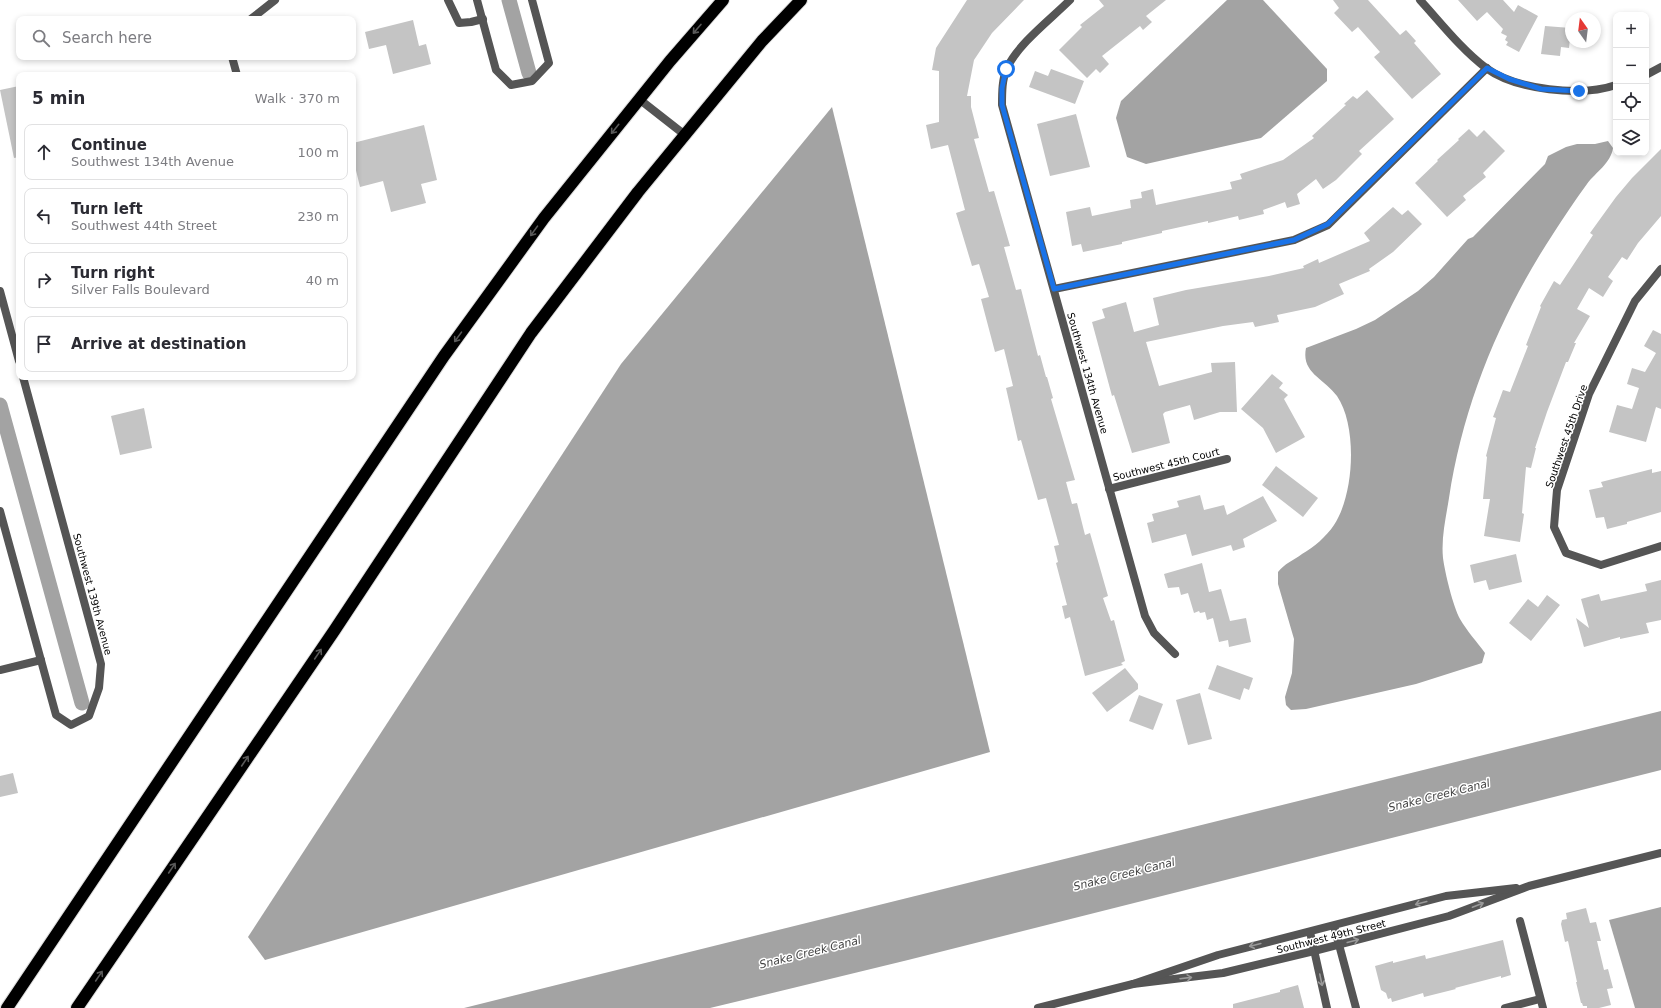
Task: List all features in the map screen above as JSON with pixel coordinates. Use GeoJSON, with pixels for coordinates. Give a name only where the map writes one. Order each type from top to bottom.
{"type":"FeatureCollection","features":[{"type":"Feature","properties":{"kind":"highway"},"geometry":{"type":"LineString","coordinates":[[7,1008],[444,356],[544,218],[670,61],[723,0]]}},
{"type":"Feature","properties":{"kind":"highway"},"geometry":{"type":"LineString","coordinates":[[77,1008],[334,631],[531,333],[638,192],[762,41],[801,0]]}},
{"type":"Feature","properties":{"kind":"street"},"geometry":{"type":"LineString","coordinates":[[255,16],[275,0]]}},
{"type":"Feature","properties":{"kind":"street"},"geometry":{"type":"LineString","coordinates":[[448,0],[459,23],[482,19]]}},
{"type":"Feature","properties":{"kind":"street"},"geometry":{"type":"LineString","coordinates":[[477,0],[496,70],[511,85],[532,81],[549,62],[532,0]]}},
{"type":"Feature","properties":{"kind":"street","name":"Southwest 134th Avenue"},"geometry":{"type":"LineString","coordinates":[[1070,0],[1015,53],[1006,69],[1002,88],[1002,105],[1145,616],[1154,633],[1175,654]]}},
{"type":"Feature","properties":{"kind":"street"},"geometry":{"type":"LineString","coordinates":[[1420,0],[1461,45],[1487,68],[1509,79],[1541,89],[1579,91],[1613,85]]}},
{"type":"Feature","properties":{"kind":"street"},"geometry":{"type":"LineString","coordinates":[[233,60],[236,72]]}},
{"type":"Feature","properties":{"kind":"street"},"geometry":{"type":"LineString","coordinates":[[1649,73],[1661,67]]}},
{"type":"Feature","properties":{"kind":"street"},"geometry":{"type":"LineString","coordinates":[[1054,289],[1294,240],[1328,224],[1487,68]]}},
{"type":"Feature","properties":{"kind":"street"},"geometry":{"type":"LineString","coordinates":[[639,99],[685,135]]}},
{"type":"Feature","properties":{"kind":"street","name":"Southwest 45th Drive"},"geometry":{"type":"LineString","coordinates":[[1661,269],[1635,301],[1586,401],[1557,490],[1554,527],[1566,553],[1601,564],[1661,546]]}},
{"type":"Feature","properties":{"kind":"street"},"geometry":{"type":"LineString","coordinates":[[0,291],[16,350]]}},
{"type":"Feature","properties":{"kind":"street","name":"Southwest 139th Avenue"},"geometry":{"type":"LineString","coordinates":[[0,511],[56,715],[71,725],[89,716],[99,688],[101,664],[24,380]]}},
{"type":"Feature","properties":{"kind":"street","name":"Southwest 45th Court"},"geometry":{"type":"LineString","coordinates":[[1109,489],[1227,459]]}},
{"type":"Feature","properties":{"kind":"street"},"geometry":{"type":"LineString","coordinates":[[0,670],[41,660]]}},
{"type":"Feature","properties":{"kind":"street","name":"Southwest 49th Street"},"geometry":{"type":"LineString","coordinates":[[1133,984],[1223,973],[1339,945],[1449,916],[1529,886],[1661,853]]}},
{"type":"Feature","properties":{"kind":"street","name":"Southwest 49th Street"},"geometry":{"type":"LineString","coordinates":[[1038,1008],[1133,984],[1218,954],[1334,926],[1446,896],[1529,886]]}},
{"type":"Feature","properties":{"kind":"street"},"geometry":{"type":"LineString","coordinates":[[1520,921],[1543,1008]]}},
{"type":"Feature","properties":{"kind":"street"},"geometry":{"type":"LineString","coordinates":[[1334,926],[1356,1008]]}},
{"type":"Feature","properties":{"kind":"street"},"geometry":{"type":"LineString","coordinates":[[1310,932],[1327,1008]]}},
{"type":"Feature","properties":{"kind":"street"},"geometry":{"type":"LineString","coordinates":[[1505,1008],[1540,999]]}},
{"type":"Feature","properties":{"kind":"water"},"geometry":{"type":"Polygon","coordinates":[[[1227,0],[1263,0],[1327,69],[1327,81],[1261,138],[1146,164],[1127,157],[1116,118],[1121,101],[1227,0]]]}},
{"type":"Feature","properties":{"kind":"water"},"geometry":{"type":"Polygon","coordinates":[[[832,107],[990,752],[265,960],[248,937],[621,364],[832,107]]]}},
{"type":"Feature","properties":{"kind":"water"},"geometry":{"type":"Polygon","coordinates":[[[1608,141],[1613,148],[1612,153],[1603,167],[1587,184],[1574,202],[1534,264],[1517,295],[1501,327],[1474,394],[1455,463],[1444,528],[1443,558],[1457,613],[1466,628],[1485,653],[1482,663],[1416,684],[1306,709],[1291,710],[1286,705],[1285,697],[1292,673],[1294,639],[1278,584],[1278,572],[1286,564],[1324,538],[1334,525],[1341,512],[1346,497],[1351,461],[1351,443],[1344,409],[1332,390],[1310,369],[1305,357],[1306,348],[1375,320],[1418,291],[1434,277],[1468,239],[1473,237],[1545,164],[1548,156],[1566,147],[1577,144],[1595,144],[1608,141]]]}},
{"type":"Feature","properties":{"kind":"water","name":"Snake Creek Canal"},"geometry":{"type":"Polygon","coordinates":[[[1661,711],[1661,770],[908,960],[710,1008],[464,1008],[1661,711]]]}},
{"type":"Feature","properties":{"kind":"water"},"geometry":{"type":"Polygon","coordinates":[[[1661,907],[1661,1008],[1635,1008],[1609,920],[1661,907]]]}},
{"type":"Feature","properties":{"kind":"building"},"geometry":{"type":"Polygon","coordinates":[[[967,0],[1024,0],[992,33],[974,60],[967,96],[971,96],[971,107],[979,138],[974,139],[989,192],[994,191],[1010,246],[1004,247],[1016,290],[1021,289],[1038,356],[1040,355],[1047,377],[1053,398],[1051,399],[1075,480],[1066,482],[1072,504],[1077,503],[1085,535],[1090,533],[1108,596],[1103,598],[1111,621],[1114,620],[1125,661],[1121,663],[1123,665],[1085,676],[1070,617],[1065,619],[1062,606],[1067,605],[1056,563],[1058,562],[1054,546],[1059,545],[1046,498],[1038,500],[1021,440],[1018,441],[1006,388],[1013,386],[1004,349],[995,352],[981,299],[989,297],[979,264],[972,266],[956,213],[965,210],[948,145],[931,149],[926,125],[939,122],[939,71],[932,70],[936,48],[967,0]]]}},
{"type":"Feature","properties":{"kind":"building"},"geometry":{"type":"Polygon","coordinates":[[[1099,0],[1166,0],[1146,16],[1152,22],[1143,30],[1140,26],[1102,56],[1109,64],[1100,73],[1096,69],[1087,78],[1059,50],[1082,27],[1080,25],[1104,6],[1099,0]]]}},
{"type":"Feature","properties":{"kind":"building"},"geometry":{"type":"Polygon","coordinates":[[[1333,0],[1368,0],[1400,35],[1406,30],[1416,41],[1414,43],[1441,74],[1412,99],[1374,57],[1380,52],[1358,27],[1352,32],[1334,13],[1339,8],[1333,0]]]}},
{"type":"Feature","properties":{"kind":"building"},"geometry":{"type":"Polygon","coordinates":[[[1458,0],[1503,0],[1514,12],[1518,5],[1538,16],[1519,52],[1506,45],[1508,42],[1505,40],[1507,36],[1501,33],[1503,29],[1487,12],[1477,21],[1458,0]]]}},
{"type":"Feature","properties":{"kind":"building"},"geometry":{"type":"Polygon","coordinates":[[[413,20],[419,46],[426,44],[431,64],[393,74],[386,45],[369,49],[365,32],[413,20]]]}},
{"type":"Feature","properties":{"kind":"building"},"geometry":{"type":"Polygon","coordinates":[[[1545,26],[1565,28],[1565,48],[1561,47],[1560,56],[1541,54],[1545,26]]]}},
{"type":"Feature","properties":{"kind":"building"},"geometry":{"type":"Polygon","coordinates":[[[1051,69],[1084,81],[1075,104],[1029,87],[1035,71],[1048,76],[1051,69]]]}},
{"type":"Feature","properties":{"kind":"building"},"geometry":{"type":"Polygon","coordinates":[[[16,87],[16,158],[14,158],[0,90],[16,87]]]}},
{"type":"Feature","properties":{"kind":"building"},"geometry":{"type":"Polygon","coordinates":[[[1367,90],[1394,119],[1359,151],[1362,154],[1336,180],[1323,189],[1316,179],[1297,194],[1300,204],[1287,208],[1285,202],[1263,210],[1264,214],[1239,220],[1238,216],[1208,223],[1208,221],[1162,231],[1162,233],[1122,242],[1122,244],[1083,252],[1081,244],[1072,246],[1066,212],[1090,207],[1092,216],[1131,208],[1130,200],[1142,198],[1141,192],[1153,189],[1156,205],[1232,189],[1230,182],[1242,179],[1240,174],[1283,160],[1314,138],[1312,136],[1346,105],[1344,104],[1353,96],[1357,99],[1367,90]]]}},
{"type":"Feature","properties":{"kind":"building"},"geometry":{"type":"Polygon","coordinates":[[[1076,114],[1090,167],[1050,176],[1037,124],[1076,114]]]}},
{"type":"Feature","properties":{"kind":"building"},"geometry":{"type":"Polygon","coordinates":[[[424,125],[437,180],[421,184],[426,203],[391,212],[383,181],[360,187],[356,170],[356,142],[424,125]]]}},
{"type":"Feature","properties":{"kind":"building"},"geometry":{"type":"Polygon","coordinates":[[[1469,129],[1477,137],[1484,130],[1505,151],[1483,173],[1486,177],[1463,196],[1466,200],[1447,217],[1415,183],[1469,129]]]}},
{"type":"Feature","properties":{"kind":"building"},"geometry":{"type":"Polygon","coordinates":[[[1661,149],[1661,216],[1638,243],[1627,260],[1622,257],[1608,277],[1613,281],[1603,297],[1589,288],[1577,309],[1590,316],[1574,343],[1576,343],[1568,362],[1566,362],[1535,448],[1531,468],[1526,467],[1522,513],[1524,514],[1520,542],[1484,536],[1490,499],[1483,499],[1486,456],[1496,418],[1493,417],[1503,390],[1510,392],[1528,346],[1526,345],[1541,307],[1540,306],[1554,281],[1560,285],[1593,235],[1590,233],[1616,197],[1632,178],[1661,149]]]}},
{"type":"Feature","properties":{"kind":"building"},"geometry":{"type":"Polygon","coordinates":[[[1393,207],[1402,215],[1408,210],[1422,224],[1393,252],[1369,269],[1370,271],[1339,284],[1344,294],[1315,307],[1277,315],[1279,322],[1255,327],[1253,322],[1223,326],[1146,342],[1159,386],[1212,372],[1211,363],[1235,362],[1237,412],[1220,412],[1194,420],[1190,405],[1165,412],[1163,414],[1170,443],[1132,453],[1114,395],[1112,396],[1092,322],[1105,318],[1102,309],[1126,302],[1134,332],[1159,325],[1153,298],[1186,290],[1269,276],[1304,268],[1303,266],[1318,259],[1319,263],[1370,241],[1364,233],[1393,207]]]}},
{"type":"Feature","properties":{"kind":"building"},"geometry":{"type":"Polygon","coordinates":[[[1653,330],[1661,334],[1661,409],[1656,407],[1646,442],[1609,432],[1617,405],[1632,409],[1639,388],[1627,384],[1632,368],[1645,372],[1656,353],[1644,346],[1653,330]]]}},
{"type":"Feature","properties":{"kind":"building"},"geometry":{"type":"Polygon","coordinates":[[[1272,374],[1283,383],[1279,388],[1288,395],[1284,399],[1305,437],[1276,453],[1263,428],[1241,409],[1272,374]]]}},
{"type":"Feature","properties":{"kind":"building"},"geometry":{"type":"Polygon","coordinates":[[[144,408],[152,448],[120,455],[111,416],[144,408]]]}},
{"type":"Feature","properties":{"kind":"building"},"geometry":{"type":"Polygon","coordinates":[[[1276,466],[1318,498],[1303,517],[1262,485],[1276,466]]]}},
{"type":"Feature","properties":{"kind":"building"},"geometry":{"type":"Polygon","coordinates":[[[1652,469],[1652,473],[1661,471],[1661,512],[1627,522],[1627,524],[1607,529],[1604,517],[1596,518],[1589,490],[1603,487],[1601,482],[1652,469]]]}},
{"type":"Feature","properties":{"kind":"building"},"geometry":{"type":"Polygon","coordinates":[[[1200,495],[1204,510],[1224,505],[1227,515],[1263,496],[1277,521],[1243,539],[1245,547],[1233,551],[1231,545],[1192,556],[1186,534],[1152,543],[1147,523],[1154,521],[1152,514],[1179,507],[1177,501],[1200,495]]]}},
{"type":"Feature","properties":{"kind":"building"},"geometry":{"type":"Polygon","coordinates":[[[1516,554],[1522,582],[1489,590],[1486,580],[1474,583],[1470,565],[1516,554]]]}},
{"type":"Feature","properties":{"kind":"building"},"geometry":{"type":"Polygon","coordinates":[[[1202,563],[1209,592],[1221,589],[1230,621],[1246,618],[1251,642],[1229,647],[1228,640],[1219,642],[1213,618],[1207,620],[1205,612],[1200,613],[1199,611],[1194,613],[1188,593],[1181,595],[1179,587],[1168,588],[1164,574],[1202,563]]]}},
{"type":"Feature","properties":{"kind":"building"},"geometry":{"type":"Polygon","coordinates":[[[1661,580],[1661,620],[1646,623],[1649,633],[1620,639],[1620,637],[1584,647],[1576,618],[1589,628],[1581,599],[1599,594],[1601,601],[1647,591],[1645,584],[1661,580]]]}},
{"type":"Feature","properties":{"kind":"building"},"geometry":{"type":"Polygon","coordinates":[[[1547,595],[1560,605],[1531,641],[1509,623],[1528,599],[1538,607],[1547,595]]]}},
{"type":"Feature","properties":{"kind":"building"},"geometry":{"type":"Polygon","coordinates":[[[1217,665],[1253,678],[1249,690],[1244,688],[1240,700],[1208,689],[1217,665]]]}},
{"type":"Feature","properties":{"kind":"building"},"geometry":{"type":"Polygon","coordinates":[[[1125,668],[1138,684],[1138,689],[1107,712],[1092,693],[1125,668]]]}},
{"type":"Feature","properties":{"kind":"building"},"geometry":{"type":"Polygon","coordinates":[[[1200,693],[1212,739],[1188,745],[1176,700],[1200,693]]]}},
{"type":"Feature","properties":{"kind":"building"},"geometry":{"type":"Polygon","coordinates":[[[1139,695],[1163,704],[1153,730],[1129,721],[1139,695]]]}},
{"type":"Feature","properties":{"kind":"building"},"geometry":{"type":"Polygon","coordinates":[[[13,773],[18,793],[0,797],[0,776],[13,773]]]}},
{"type":"Feature","properties":{"kind":"building"},"geometry":{"type":"Polygon","coordinates":[[[1586,908],[1590,923],[1596,922],[1601,941],[1597,941],[1604,970],[1608,969],[1613,988],[1607,989],[1611,1005],[1599,1008],[1587,1008],[1587,1006],[1583,1006],[1581,1003],[1568,941],[1565,942],[1561,924],[1562,920],[1567,919],[1566,913],[1586,908]]]}},
{"type":"Feature","properties":{"kind":"building"},"geometry":{"type":"Polygon","coordinates":[[[1503,940],[1511,975],[1501,978],[1501,976],[1424,997],[1423,993],[1392,1002],[1391,998],[1388,999],[1386,993],[1381,990],[1375,966],[1425,955],[1426,959],[1503,940]]]}},
{"type":"Feature","properties":{"kind":"building"},"geometry":{"type":"Polygon","coordinates":[[[1298,985],[1304,1008],[1233,1008],[1233,1004],[1280,992],[1280,990],[1298,985]]]}},
{"type":"Feature","properties":{"kind":"waterway"},"geometry":{"type":"LineString","coordinates":[[509,0],[529,73]]}},
{"type":"Feature","properties":{"kind":"waterway"},"geometry":{"type":"LineString","coordinates":[[0,405],[82,703]]}},
{"type":"Feature","properties":{"kind":"route"},"geometry":{"type":"LineString","coordinates":[[1006,69],[1002,88],[1002,105],[1054,289],[1294,240],[1328,224],[1487,68],[1509,79],[1541,89],[1579,91]]}}]}
